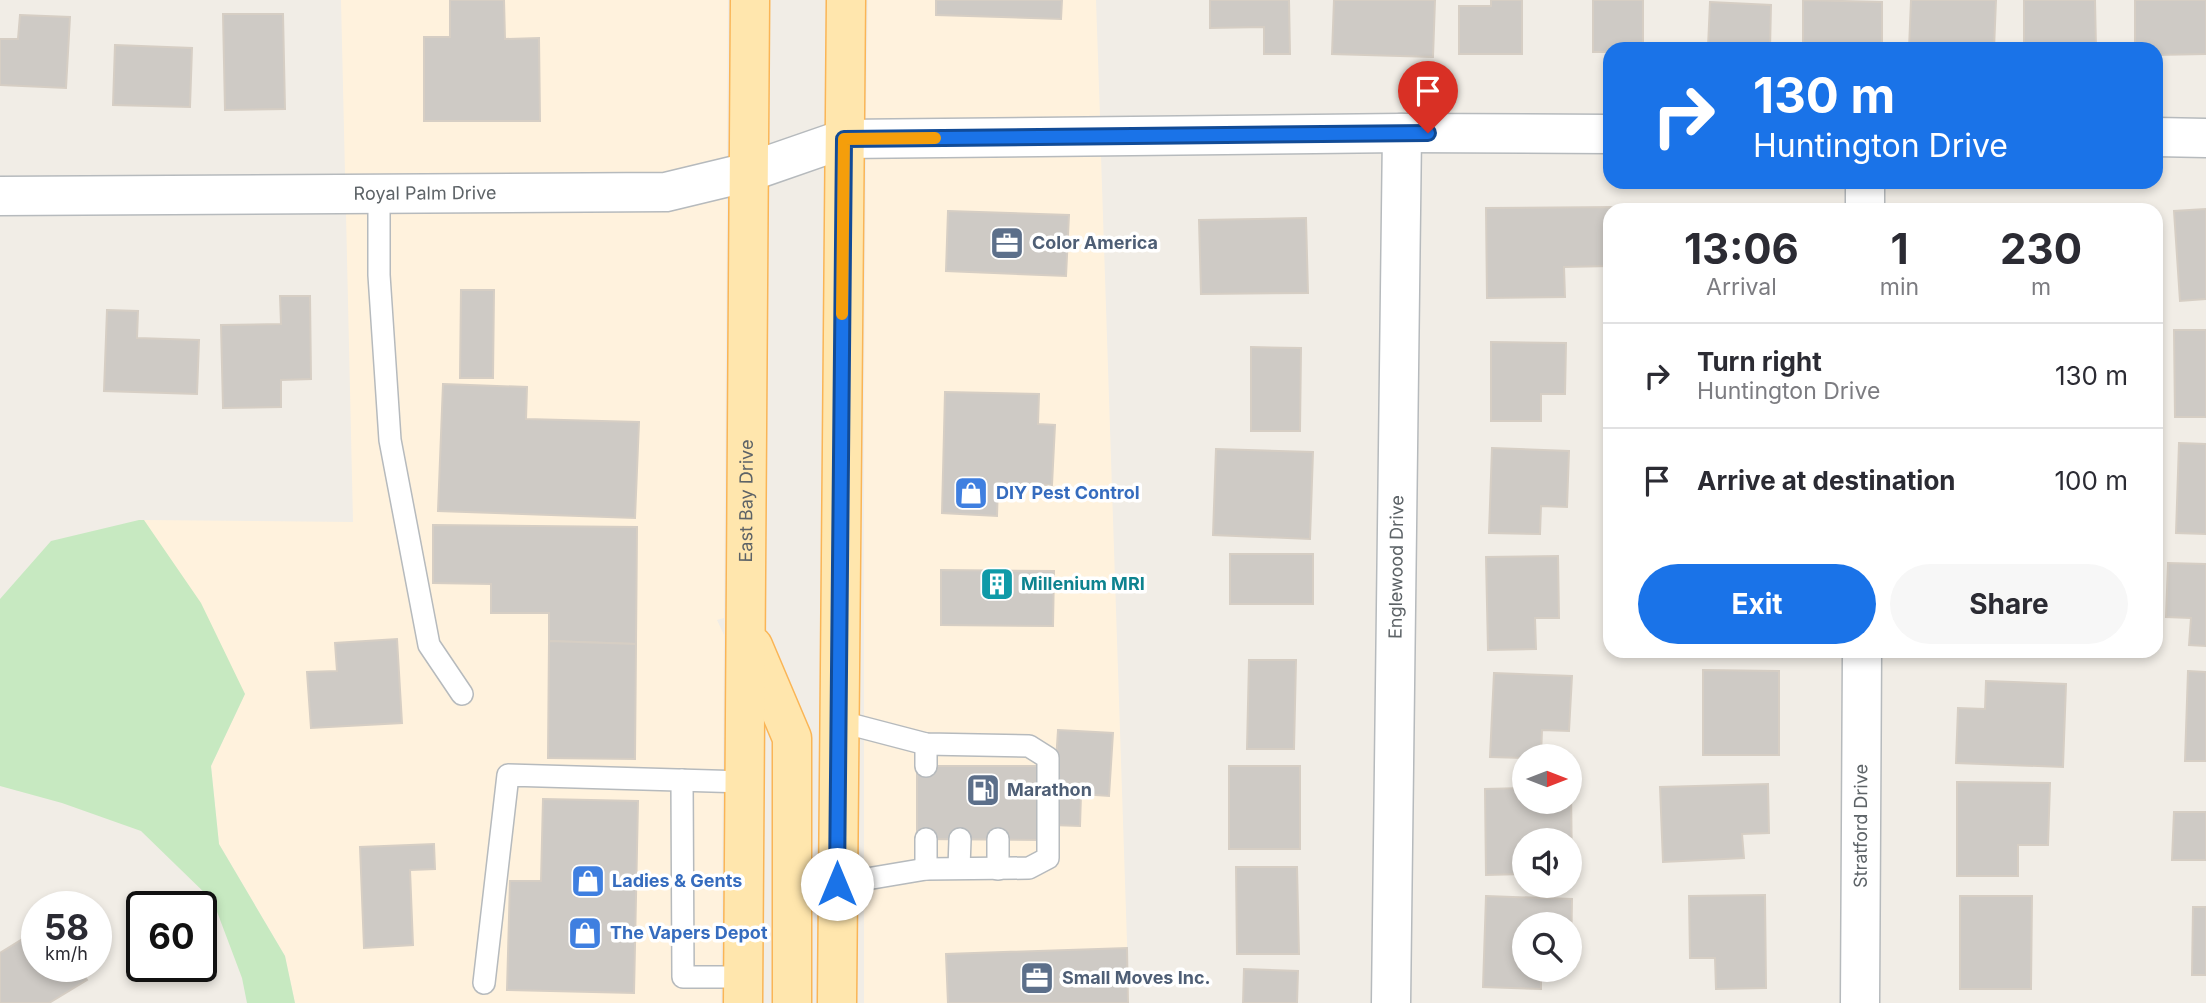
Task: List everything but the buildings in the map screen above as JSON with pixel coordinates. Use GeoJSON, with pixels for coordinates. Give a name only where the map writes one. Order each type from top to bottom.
{"type":"FeatureCollection","features":[{"type":"Feature","properties":{"kind":"main road","name":"East Bay Drive"},"geometry":{"type":"LineString","coordinates":[[743,990],[750,0]]}},
{"type":"Feature","properties":{"kind":"main road"},"geometry":{"type":"LineString","coordinates":[[837,1003],[846,0]]}},
{"type":"Feature","properties":{"kind":"main road"},"geometry":{"type":"LineString","coordinates":[[746,631],[792,738],[792,1003]]}},
{"type":"Feature","properties":{"kind":"street","name":"Royal Palm Drive"},"geometry":{"type":"LineString","coordinates":[[0,196],[666,192],[749,172],[844,139],[1402,133],[1603,134]]}},
{"type":"Feature","properties":{"kind":"street","name":"Englewood Drive"},"geometry":{"type":"LineString","coordinates":[[1391,1003],[1402,133]]}},
{"type":"Feature","properties":{"kind":"street"},"geometry":{"type":"LineString","coordinates":[[2163,137],[2206,138]]}},
{"type":"Feature","properties":{"kind":"street","name":"Stratford Drive"},"geometry":{"type":"LineString","coordinates":[[1860,1003],[1862,658]]}},
{"type":"Feature","properties":{"kind":"lane"},"geometry":{"type":"LineString","coordinates":[[379,194],[379,275],[390,440],[429,645],[462,694]]}},
{"type":"Feature","properties":{"kind":"lane"},"geometry":{"type":"LineString","coordinates":[[837,884],[926,869],[1029,868],[1048,858],[1048,758],[1029,746],[998,756],[960,756],[926,744],[838,721]]}},
{"type":"Feature","properties":{"kind":"lane"},"geometry":{"type":"LineString","coordinates":[[926,744],[926,766]]}},
{"type":"Feature","properties":{"kind":"lane"},"geometry":{"type":"LineString","coordinates":[[484,984],[508,775],[745,782]]}},
{"type":"Feature","properties":{"kind":"lane"},"geometry":{"type":"LineString","coordinates":[[682,780],[683,977],[743,990]]}},
{"type":"Feature","properties":{"kind":"lane"},"geometry":{"type":"LineString","coordinates":[[926,839],[926,869]]}},
{"type":"Feature","properties":{"kind":"lane"},"geometry":{"type":"LineString","coordinates":[[959,868],[960,839]]}},
{"type":"Feature","properties":{"kind":"lane"},"geometry":{"type":"LineString","coordinates":[[998,839],[998,869]]}},
{"type":"Feature","properties":{"kind":"shaded area"},"geometry":{"type":"Polygon","coordinates":[[[341,0],[728,0],[727,157],[663,173],[345,174],[341,0]]]}},
{"type":"Feature","properties":{"kind":"shaded area"},"geometry":{"type":"Polygon","coordinates":[[[868,0],[1096,0],[1100,117],[866,119],[868,0]]]}},
{"type":"Feature","properties":{"kind":"shaded area"},"geometry":{"type":"Polygon","coordinates":[[[1101,156],[1129,1003],[864,1003],[866,158],[1101,156]]]}},
{"type":"Feature","properties":{"kind":"shaded area"},"geometry":{"type":"Polygon","coordinates":[[[727,198],[724,618],[717,620],[724,635],[721,1003],[295,1003],[285,956],[219,844],[211,766],[245,694],[144,520],[353,522],[346,214],[666,212],[727,198]]]}},
{"type":"Feature","properties":{"kind":"green space"},"geometry":{"type":"Polygon","coordinates":[[[144,520],[201,603],[245,694],[211,766],[219,844],[285,956],[295,1003],[247,1003],[242,978],[217,912],[217,891],[203,891],[141,831],[62,803],[0,786],[0,599],[51,541],[144,520]]]}},
{"type":"Feature","properties":{"kind":"slow traffic"},"geometry":{"type":"LineString","coordinates":[[842,314],[844,139],[935,138]]}},
{"type":"Feature","properties":{"kind":"place","name":"Color America"},"geometry":{"type":"Point","coordinates":[1007,243]}},
{"type":"Feature","properties":{"kind":"place","name":"DIY Pest Control"},"geometry":{"type":"Point","coordinates":[971,493]}},
{"type":"Feature","properties":{"kind":"place","name":"Millenium MRI"},"geometry":{"type":"Point","coordinates":[997,584]}},
{"type":"Feature","properties":{"kind":"place","name":"Marathon"},"geometry":{"type":"Point","coordinates":[983,790]}},
{"type":"Feature","properties":{"kind":"place","name":"Ladies & Gents"},"geometry":{"type":"Point","coordinates":[588,881]}},
{"type":"Feature","properties":{"kind":"place","name":"The Vapers Depot"},"geometry":{"type":"Point","coordinates":[585,933]}},
{"type":"Feature","properties":{"kind":"place","name":"Small Moves Inc."},"geometry":{"type":"Point","coordinates":[1037,978]}},
{"type":"Feature","properties":{"kind":"route"},"geometry":{"type":"LineString","coordinates":[[837,884],[844,139],[1428,133]]}}]}
